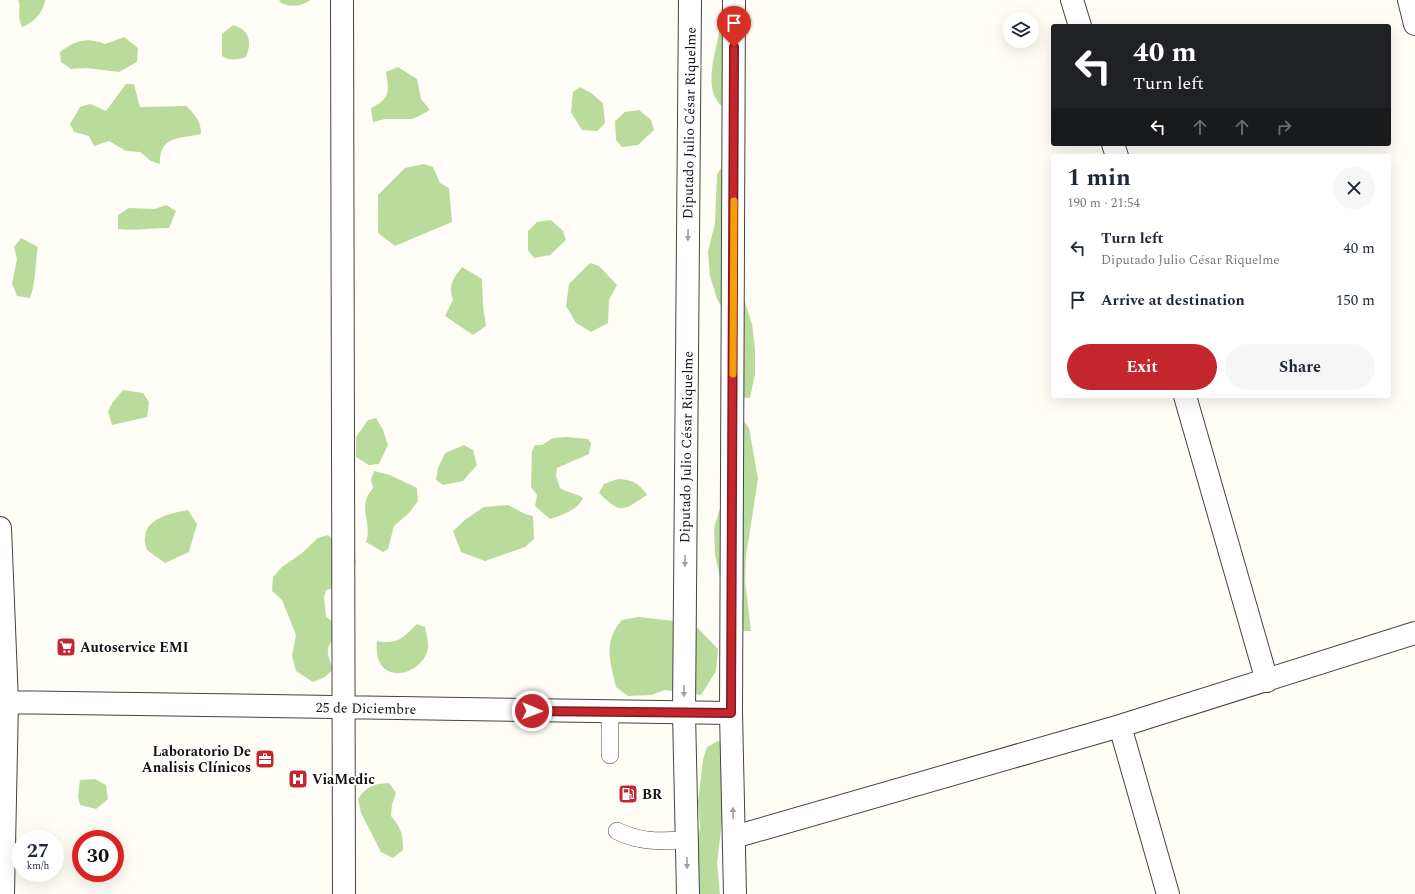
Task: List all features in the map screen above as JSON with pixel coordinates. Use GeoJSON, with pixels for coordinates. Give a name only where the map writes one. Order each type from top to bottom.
{"type":"FeatureCollection","features":[{"type":"Feature","properties":{"kind":"street"},"geometry":{"type":"LineString","coordinates":[[342,0],[344,894]]}},
{"type":"Feature","properties":{"kind":"street","name":"Diputado Julio César Riquelme"},"geometry":{"type":"LineString","coordinates":[[688,894],[684,713],[690,0]]}},
{"type":"Feature","properties":{"kind":"street"},"geometry":{"type":"LineString","coordinates":[[734,0],[731,713],[735,894]]}},
{"type":"Feature","properties":{"kind":"street"},"geometry":{"type":"LineString","coordinates":[[1072,0],[1079,24]]}},
{"type":"Feature","properties":{"kind":"street"},"geometry":{"type":"LineString","coordinates":[[1409,0],[1415,24]]}},
{"type":"Feature","properties":{"kind":"street"},"geometry":{"type":"LineString","coordinates":[[1186,398],[1267,681]]}},
{"type":"Feature","properties":{"kind":"street"},"geometry":{"type":"LineString","coordinates":[[0,528],[4,702],[3,894]]}},
{"type":"Feature","properties":{"kind":"street"},"geometry":{"type":"LineString","coordinates":[[734,837],[1120,726],[1267,681],[1415,633]]}},
{"type":"Feature","properties":{"kind":"street","name":"25 de Diciembre"},"geometry":{"type":"LineString","coordinates":[[4,702],[731,713]]}},
{"type":"Feature","properties":{"kind":"street"},"geometry":{"type":"LineString","coordinates":[[1120,726],[1168,894]]}},
{"type":"Feature","properties":{"kind":"lane"},"geometry":{"type":"LineString","coordinates":[[610,712],[610,755]]}},
{"type":"Feature","properties":{"kind":"lane"},"geometry":{"type":"LineString","coordinates":[[617,831],[632,838],[647,841],[687,840]]}},
{"type":"Feature","properties":{"kind":"green space"},"geometry":{"type":"Polygon","coordinates":[[[18,0],[45,0],[43,9],[40,13],[30,23],[22,27],[19,19],[18,0]]]}},
{"type":"Feature","properties":{"kind":"green space"},"geometry":{"type":"Polygon","coordinates":[[[279,0],[311,0],[300,5],[293,6],[285,5],[279,0]]]}},
{"type":"Feature","properties":{"kind":"green space"},"geometry":{"type":"Polygon","coordinates":[[[734,22],[731,109],[722,106],[718,102],[712,85],[712,74],[721,23],[734,22]]]}},
{"type":"Feature","properties":{"kind":"green space"},"geometry":{"type":"Polygon","coordinates":[[[233,25],[239,27],[246,33],[249,42],[246,57],[234,60],[222,56],[222,34],[233,25]]]}},
{"type":"Feature","properties":{"kind":"green space"},"geometry":{"type":"Polygon","coordinates":[[[124,37],[138,48],[137,62],[119,72],[86,68],[71,69],[61,62],[60,52],[77,42],[87,40],[105,44],[124,37]]]}},
{"type":"Feature","properties":{"kind":"green space"},"geometry":{"type":"Polygon","coordinates":[[[398,67],[417,79],[421,99],[430,110],[413,119],[385,119],[373,122],[371,108],[382,101],[387,94],[388,85],[386,72],[398,67]]]}},
{"type":"Feature","properties":{"kind":"green space"},"geometry":{"type":"Polygon","coordinates":[[[126,84],[134,84],[140,107],[186,106],[193,112],[197,119],[201,134],[179,138],[167,143],[163,148],[160,164],[151,161],[140,152],[126,151],[109,141],[94,146],[89,136],[74,132],[70,124],[80,107],[90,104],[106,111],[126,84]]]}},
{"type":"Feature","properties":{"kind":"green space"},"geometry":{"type":"Polygon","coordinates":[[[580,87],[591,93],[603,103],[605,123],[597,131],[582,130],[571,112],[573,92],[580,87]]]}},
{"type":"Feature","properties":{"kind":"green space"},"geometry":{"type":"Polygon","coordinates":[[[639,110],[651,120],[654,130],[638,145],[622,147],[616,140],[615,121],[625,112],[639,110]]]}},
{"type":"Feature","properties":{"kind":"green space"},"geometry":{"type":"Polygon","coordinates":[[[734,151],[744,299],[752,324],[755,349],[755,374],[750,398],[726,397],[729,319],[717,299],[710,276],[708,252],[715,223],[717,174],[734,151]]]}},
{"type":"Feature","properties":{"kind":"green space"},"geometry":{"type":"Polygon","coordinates":[[[424,164],[433,167],[440,183],[449,188],[452,222],[395,246],[378,233],[378,195],[405,168],[424,164]]]}},
{"type":"Feature","properties":{"kind":"green space"},"geometry":{"type":"Polygon","coordinates":[[[166,205],[176,211],[169,228],[137,230],[118,229],[118,215],[129,208],[155,209],[166,205]]]}},
{"type":"Feature","properties":{"kind":"green space"},"geometry":{"type":"Polygon","coordinates":[[[551,220],[563,231],[566,240],[550,255],[534,258],[528,250],[528,231],[537,222],[551,220]]]}},
{"type":"Feature","properties":{"kind":"green space"},"geometry":{"type":"Polygon","coordinates":[[[21,238],[38,247],[30,298],[17,296],[12,284],[17,259],[14,247],[21,238]]]}},
{"type":"Feature","properties":{"kind":"green space"},"geometry":{"type":"Polygon","coordinates":[[[590,263],[599,266],[617,285],[609,300],[608,323],[591,332],[576,323],[566,306],[569,284],[590,263]]]}},
{"type":"Feature","properties":{"kind":"green space"},"geometry":{"type":"Polygon","coordinates":[[[462,267],[482,279],[483,306],[486,326],[473,335],[445,316],[453,300],[451,290],[452,282],[462,267]]]}},
{"type":"Feature","properties":{"kind":"green space"},"geometry":{"type":"Polygon","coordinates":[[[123,390],[143,393],[149,402],[147,417],[112,425],[108,411],[123,390]]]}},
{"type":"Feature","properties":{"kind":"green space"},"geometry":{"type":"Polygon","coordinates":[[[733,407],[749,428],[758,479],[746,556],[745,581],[751,631],[732,631],[715,555],[714,528],[721,505],[733,407]]]}},
{"type":"Feature","properties":{"kind":"green space"},"geometry":{"type":"Polygon","coordinates":[[[376,418],[383,430],[388,445],[379,464],[369,465],[356,457],[356,437],[368,420],[376,418]]]}},
{"type":"Feature","properties":{"kind":"green space"},"geometry":{"type":"Polygon","coordinates":[[[567,437],[588,439],[591,443],[589,454],[557,468],[556,476],[560,488],[583,498],[574,509],[550,519],[535,506],[537,495],[531,487],[532,451],[535,445],[542,445],[553,438],[567,437]]]}},
{"type":"Feature","properties":{"kind":"green space"},"geometry":{"type":"Polygon","coordinates":[[[464,445],[473,450],[477,465],[463,481],[443,485],[436,480],[438,468],[445,453],[464,445]]]}},
{"type":"Feature","properties":{"kind":"green space"},"geometry":{"type":"Polygon","coordinates":[[[374,471],[390,475],[417,488],[418,501],[409,513],[394,526],[388,549],[383,552],[366,542],[368,528],[365,508],[368,495],[373,488],[371,480],[374,471]]]}},
{"type":"Feature","properties":{"kind":"green space"},"geometry":{"type":"Polygon","coordinates":[[[618,479],[628,480],[635,483],[647,495],[632,505],[618,508],[599,493],[604,484],[618,479]]]}},
{"type":"Feature","properties":{"kind":"green space"},"geometry":{"type":"Polygon","coordinates":[[[508,505],[525,514],[533,516],[534,539],[525,547],[485,561],[461,552],[453,531],[466,519],[484,507],[508,505]]]}},
{"type":"Feature","properties":{"kind":"green space"},"geometry":{"type":"Polygon","coordinates":[[[188,510],[197,524],[189,552],[165,563],[147,550],[145,540],[146,531],[150,525],[161,518],[188,510]]]}},
{"type":"Feature","properties":{"kind":"green space"},"geometry":{"type":"Polygon","coordinates":[[[328,535],[356,560],[350,585],[326,590],[324,597],[326,617],[335,623],[332,641],[328,648],[328,655],[332,670],[325,677],[313,682],[296,671],[292,656],[296,635],[282,600],[272,591],[273,577],[282,567],[302,553],[318,538],[328,535]]]}},
{"type":"Feature","properties":{"kind":"green space"},"geometry":{"type":"Polygon","coordinates":[[[638,617],[693,623],[718,649],[716,671],[701,695],[665,690],[651,695],[628,696],[616,687],[610,660],[610,644],[612,636],[622,620],[638,617]]]}},
{"type":"Feature","properties":{"kind":"green space"},"geometry":{"type":"Polygon","coordinates":[[[417,624],[425,627],[428,649],[424,659],[407,671],[398,673],[389,671],[382,666],[377,656],[377,641],[395,641],[403,637],[417,624]]]}},
{"type":"Feature","properties":{"kind":"green space"},"geometry":{"type":"Polygon","coordinates":[[[718,741],[731,746],[717,863],[720,894],[682,894],[698,840],[700,827],[698,802],[703,760],[707,747],[718,741]]]}},
{"type":"Feature","properties":{"kind":"green space"},"geometry":{"type":"Polygon","coordinates":[[[95,779],[106,785],[108,799],[96,809],[80,805],[78,797],[80,780],[95,779]]]}},
{"type":"Feature","properties":{"kind":"green space"},"geometry":{"type":"Polygon","coordinates":[[[389,783],[396,793],[392,804],[391,816],[399,828],[403,845],[403,850],[393,858],[381,852],[361,813],[358,799],[364,791],[371,786],[389,783]]]}},
{"type":"Feature","properties":{"kind":"slow traffic"},"geometry":{"type":"LineString","coordinates":[[733,374],[734,201]]}},
{"type":"Feature","properties":{"kind":"place","name":"Autoservice EMI"},"geometry":{"type":"Point","coordinates":[66,647]}},
{"type":"Feature","properties":{"kind":"place","name":"Laboratorio De Analisis Clínicos"},"geometry":{"type":"Point","coordinates":[265,759]}},
{"type":"Feature","properties":{"kind":"place","name":"ViaMedic"},"geometry":{"type":"Point","coordinates":[298,779]}},
{"type":"Feature","properties":{"kind":"place","name":"BR"},"geometry":{"type":"Point","coordinates":[628,794]}},
{"type":"Feature","properties":{"kind":"route"},"geometry":{"type":"LineString","coordinates":[[532,711],[731,713],[734,47]]}}]}
